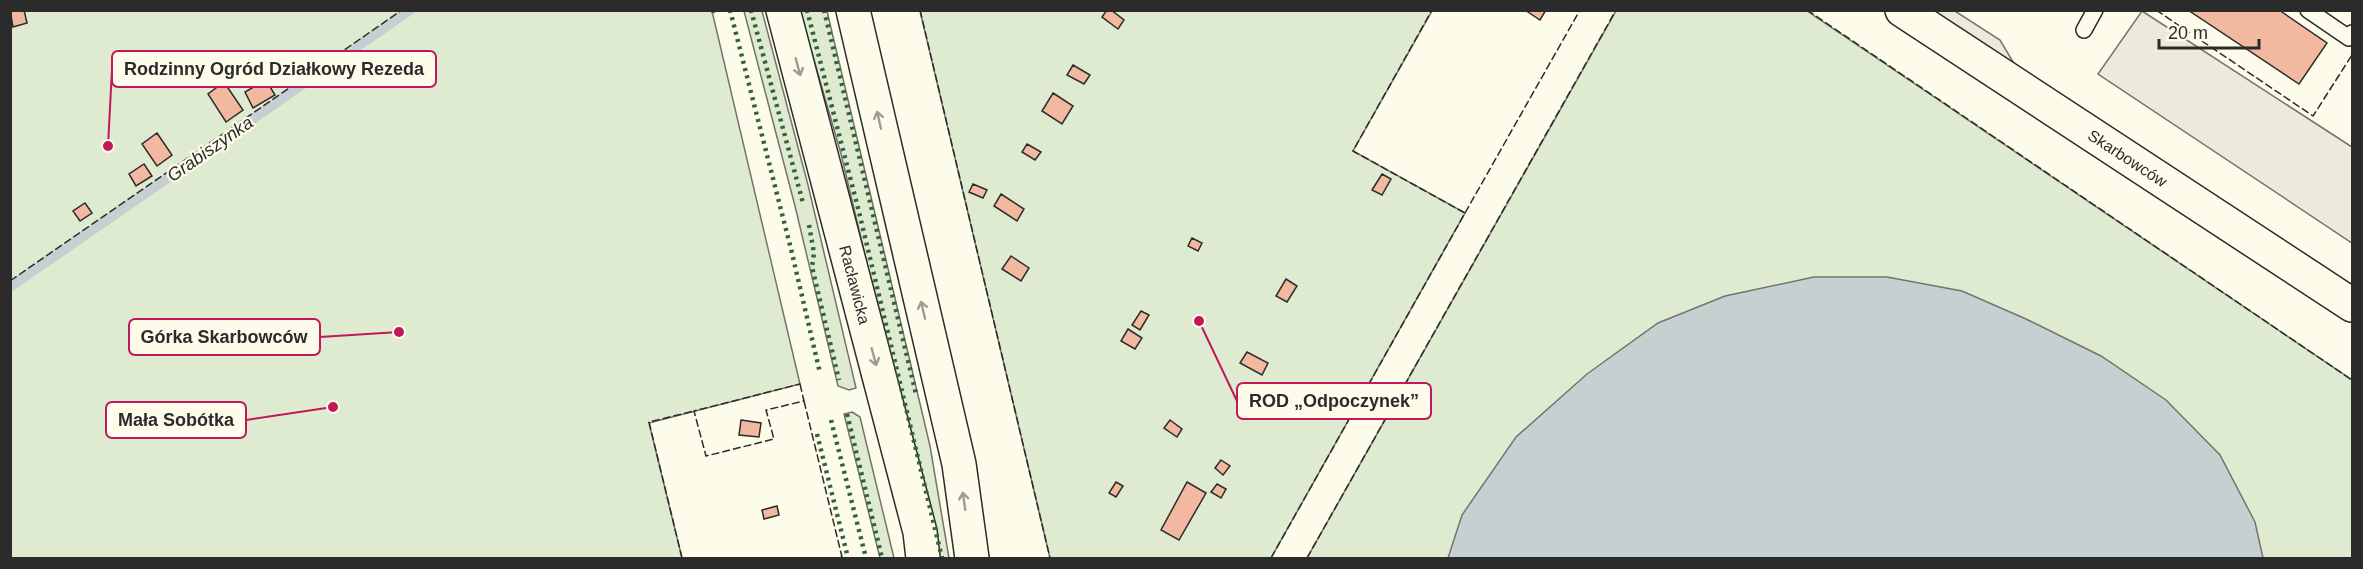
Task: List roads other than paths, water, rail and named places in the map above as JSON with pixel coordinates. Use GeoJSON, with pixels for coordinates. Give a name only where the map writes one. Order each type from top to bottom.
{"type":"FeatureCollection","features":[{"type":"Feature","properties":{"kind":"street","name":"Racławicka"},"geometry":{"type":"LineString","coordinates":[[783,10],[920,532],[923,558]]}},
{"type":"Feature","properties":{"kind":"street"},"geometry":{"type":"LineString","coordinates":[[853,10],[959,464],[972,558]]}},
{"type":"Feature","properties":{"kind":"street","name":"Skarbowców"},"geometry":{"type":"LineString","coordinates":[[1902,10],[2352,305]]}},
{"type":"Feature","properties":{"kind":"lane"},"geometry":{"type":"LineString","coordinates":[[2085,30],[2095,10]]}},
{"type":"Feature","properties":{"kind":"lane"},"geometry":{"type":"LineString","coordinates":[[2308,10],[2349,38],[2352,33]]}},
{"type":"Feature","properties":{"kind":"waterway","name":"Grabiszynka"},"geometry":{"type":"LineString","coordinates":[[10,287],[410,10]]}},
{"type":"Feature","properties":{"kind":"place","name":"Rodzinny Ogród Działkowy Rezeda"},"geometry":{"type":"Point","coordinates":[108,146]}},
{"type":"Feature","properties":{"kind":"place","name":"ROD „Odpoczynek”"},"geometry":{"type":"Point","coordinates":[1199,321]}},
{"type":"Feature","properties":{"kind":"place","name":"Górka Skarbowców"},"geometry":{"type":"Point","coordinates":[399,332]}},
{"type":"Feature","properties":{"kind":"place","name":"Mała Sobótka"},"geometry":{"type":"Point","coordinates":[333,407]}}]}
